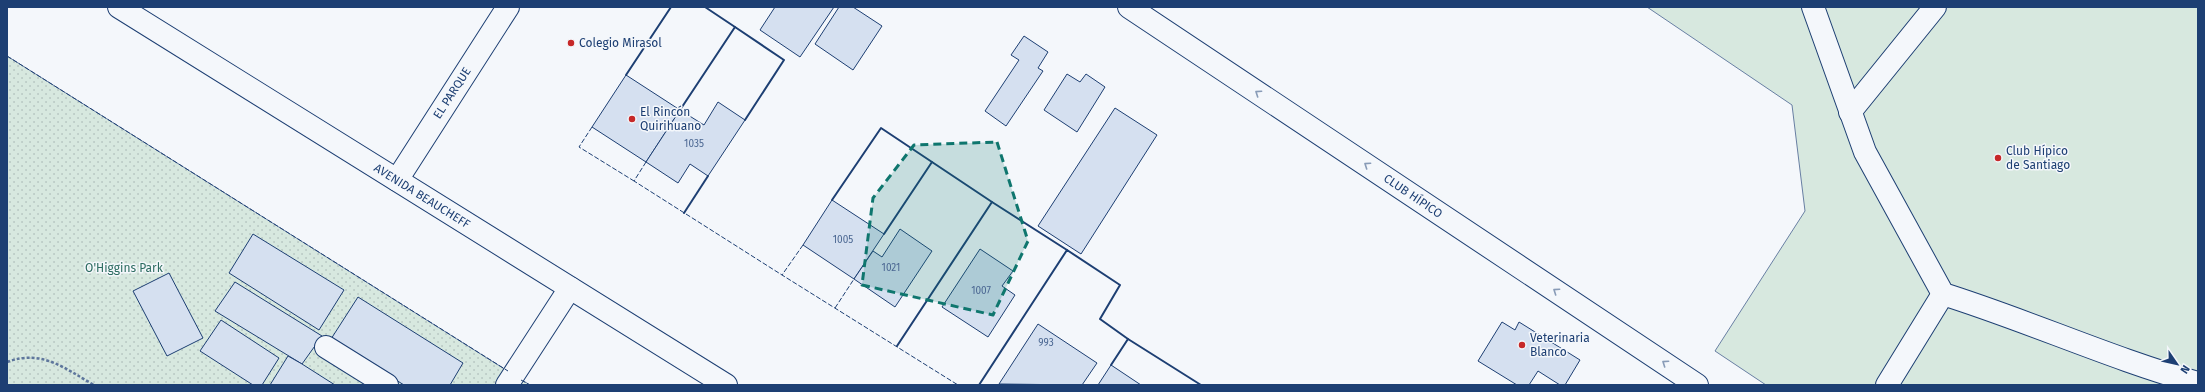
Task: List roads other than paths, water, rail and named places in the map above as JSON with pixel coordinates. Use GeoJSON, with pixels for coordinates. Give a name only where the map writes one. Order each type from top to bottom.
{"type":"FeatureCollection","features":[{"type":"Feature","properties":{"kind":"main road","name":"AVENIDA BEAUCHEFF"},"geometry":{"type":"LineString","coordinates":[[119,7],[726,385]]}},
{"type":"Feature","properties":{"kind":"main road","name":"EL PARQUE"},"geometry":{"type":"LineString","coordinates":[[397,180],[508,7]]}},
{"type":"Feature","properties":{"kind":"main road","name":"CLUB HÍPICO"},"geometry":{"type":"LineString","coordinates":[[1129,7],[1697,385]]}},
{"type":"Feature","properties":{"kind":"main road"},"geometry":{"type":"LineString","coordinates":[[1813,7],[1865,152],[1943,294],[2006,314],[2164,374],[2198,383]]}},
{"type":"Feature","properties":{"kind":"main road"},"geometry":{"type":"LineString","coordinates":[[1850,112],[1935,7]]}},
{"type":"Feature","properties":{"kind":"main road"},"geometry":{"type":"LineString","coordinates":[[507,385],[570,288]]}},
{"type":"Feature","properties":{"kind":"main road"},"geometry":{"type":"LineString","coordinates":[[1887,385],[1943,294]]}},
{"type":"Feature","properties":{"kind":"main road"},"geometry":{"type":"LineString","coordinates":[[326,347],[387,385]]}},
{"type":"Feature","properties":{"kind":"place","name":"Colegio Mirasol"},"geometry":{"type":"Point","coordinates":[571,43]}},
{"type":"Feature","properties":{"kind":"place","name":"El Rincón Quirihuano"},"geometry":{"type":"Point","coordinates":[632,119]}},
{"type":"Feature","properties":{"kind":"place","name":"Club Hípico de Santiago"},"geometry":{"type":"Point","coordinates":[1998,158]}},
{"type":"Feature","properties":{"kind":"place","name":"Veterinaria Blanco"},"geometry":{"type":"Point","coordinates":[1522,345]}},
{"type":"Feature","properties":{"kind":"park label","name":"O'Higgins Park"},"geometry":{"type":"Point","coordinates":[124,268]}}]}
